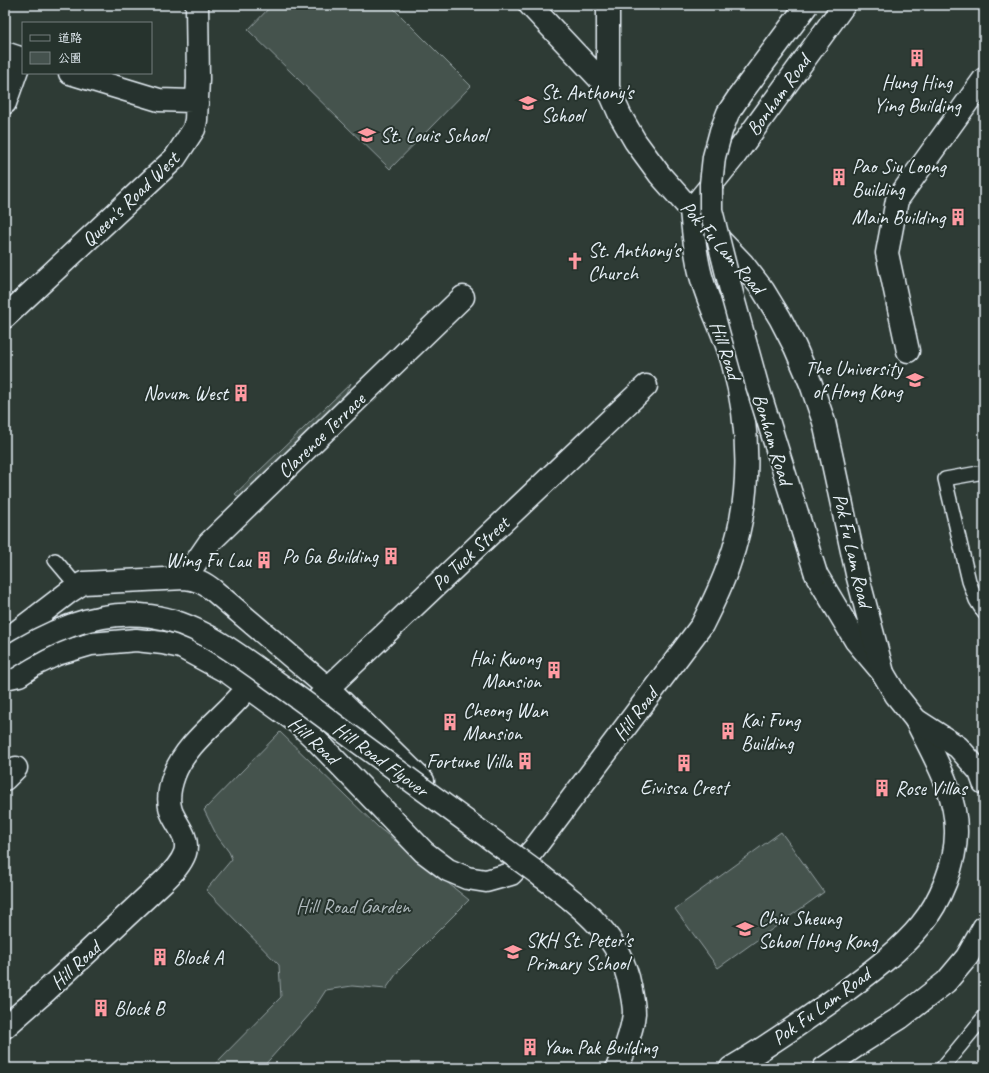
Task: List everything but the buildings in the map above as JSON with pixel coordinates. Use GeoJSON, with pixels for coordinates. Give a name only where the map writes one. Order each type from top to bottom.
{"type":"FeatureCollection","features":[{"type":"Feature","properties":{"kind":"main road","name":"Queen's Road West"},"geometry":{"type":"LineString","coordinates":[[5,317],[175,158],[194,129],[198,79],[197,5]]}},
{"type":"Feature","properties":{"kind":"main road"},"geometry":{"type":"LineString","coordinates":[[530,5],[608,88]]}},
{"type":"Feature","properties":{"kind":"main road","name":"Pok Fu Lam Road"},"geometry":{"type":"LineString","coordinates":[[608,5],[608,88],[620,115],[635,141],[660,175],[691,210],[744,264],[763,290],[789,335],[811,384],[824,422],[857,574],[883,673],[896,695],[916,720],[942,773],[954,812],[956,833],[955,850],[949,874],[939,897],[922,924],[902,946],[856,983],[808,1018],[731,1068]]}},
{"type":"Feature","properties":{"kind":"main road","name":"Bonham Road"},"geometry":{"type":"LineString","coordinates":[[807,5],[728,113],[721,131],[714,157],[711,184],[712,210],[733,298],[757,385],[816,574],[856,641],[883,673]]}},
{"type":"Feature","properties":{"kind":"main road","name":"Bonham Road"},"geometry":{"type":"LineString","coordinates":[[691,210],[733,158],[844,5]]}},
{"type":"Feature","properties":{"kind":"main road"},"geometry":{"type":"LineString","coordinates":[[5,103],[16,57]]}},
{"type":"Feature","properties":{"kind":"main road"},"geometry":{"type":"LineString","coordinates":[[73,74],[159,100],[192,101],[197,104]]}},
{"type":"Feature","properties":{"kind":"main road"},"geometry":{"type":"LineString","coordinates":[[908,351],[887,253],[896,200],[984,79]]}},
{"type":"Feature","properties":{"kind":"main road","name":"Hill Road"},"geometry":{"type":"LineString","coordinates":[[5,678],[19,675],[34,665],[58,654],[90,644],[136,640],[181,647],[229,673],[249,686],[299,724],[424,852],[448,870],[467,878],[486,881],[511,874],[534,849],[702,625],[730,563],[744,497],[746,430],[741,397],[733,364],[723,333],[701,278],[696,256],[691,210]]}},
{"type":"Feature","properties":{"kind":"main road","name":"Clarence Terrace"},"geometry":{"type":"LineString","coordinates":[[185,578],[209,544],[463,297]]}},
{"type":"Feature","properties":{"kind":"main road","name":"Po Tuck Street"},"geometry":{"type":"LineString","coordinates":[[299,724],[328,688],[646,386]]}},
{"type":"Feature","properties":{"kind":"main road"},"geometry":{"type":"LineString","coordinates":[[5,641],[83,583],[117,580],[185,578],[202,582],[328,688],[432,790]]}},
{"type":"Feature","properties":{"kind":"main road","name":"Hill Road Flyover"},"geometry":{"type":"LineString","coordinates":[[5,658],[30,643],[77,622],[126,614],[151,615],[171,619],[216,641],[263,672],[536,872],[585,911],[607,934],[616,947],[624,962],[629,978],[634,1013],[632,1028],[621,1058]]}},
{"type":"Feature","properties":{"kind":"main road","name":"Hill Road"},"geometry":{"type":"LineString","coordinates":[[5,1027],[46,991],[165,880],[181,862],[185,852],[186,843],[185,837],[170,809],[170,793],[173,776],[177,767],[196,742],[241,697],[249,686]]}},
{"type":"Feature","properties":{"kind":"main road","name":"Pok Fu Lam Road"},"geometry":{"type":"LineString","coordinates":[[916,720],[958,747],[983,775]]}},
{"type":"Feature","properties":{"kind":"main road"},"geometry":{"type":"LineString","coordinates":[[824,1068],[900,1018],[946,982],[967,957],[984,927]]}},
{"type":"Feature","properties":{"kind":"lane"},"geometry":{"type":"LineString","coordinates":[[984,472],[945,478],[969,581],[976,600],[984,613]]}},
{"type":"Feature","properties":{"kind":"lane"},"geometry":{"type":"LineString","coordinates":[[55,560],[77,586]]}},
{"type":"Feature","properties":{"kind":"lane"},"geometry":{"type":"LineString","coordinates":[[942,1068],[984,1017]]}},
{"type":"Feature","properties":{"kind":"green space"},"geometry":{"type":"Polygon","coordinates":[[[272,5],[390,5],[471,86],[390,169],[248,30],[272,5]]]}},
{"type":"Feature","properties":{"kind":"green space"},"geometry":{"type":"Polygon","coordinates":[[[351,383],[337,410],[243,501],[235,494],[351,383]]]}},
{"type":"Feature","properties":{"kind":"green space","name":"Hill Road Garden"},"geometry":{"type":"Polygon","coordinates":[[[280,732],[378,827],[469,900],[399,970],[386,989],[352,986],[326,990],[311,1013],[262,1068],[211,1068],[281,997],[279,965],[206,890],[232,859],[229,852],[217,836],[204,810],[280,732]]]}},
{"type":"Feature","properties":{"kind":"green space"},"geometry":{"type":"Polygon","coordinates":[[[781,832],[824,892],[718,968],[675,909],[781,832]]]}},
{"type":"Feature","properties":{"kind":"place","name":"Hung Hing Ying Building"},"geometry":{"type":"Point","coordinates":[917,58]}},
{"type":"Feature","properties":{"kind":"place","name":"St. Anthony's School"},"geometry":{"type":"Point","coordinates":[528,103]}},
{"type":"Feature","properties":{"kind":"place","name":"St. Louis School"},"geometry":{"type":"Point","coordinates":[367,135]}},
{"type":"Feature","properties":{"kind":"place","name":"Pao Siu Loong Building"},"geometry":{"type":"Point","coordinates":[839,177]}},
{"type":"Feature","properties":{"kind":"place","name":"Main Building"},"geometry":{"type":"Point","coordinates":[958,217]}},
{"type":"Feature","properties":{"kind":"place","name":"St. Anthony's Church"},"geometry":{"type":"Point","coordinates":[575,261]}},
{"type":"Feature","properties":{"kind":"place","name":"The University of Hong Kong"},"geometry":{"type":"Point","coordinates":[915,380]}},
{"type":"Feature","properties":{"kind":"place","name":"Novum West"},"geometry":{"type":"Point","coordinates":[241,393]}},
{"type":"Feature","properties":{"kind":"place","name":"Po Ga Building"},"geometry":{"type":"Point","coordinates":[391,556]}},
{"type":"Feature","properties":{"kind":"place","name":"Wing Fu Lau"},"geometry":{"type":"Point","coordinates":[264,560]}},
{"type":"Feature","properties":{"kind":"place","name":"Hai Kwong Mansion"},"geometry":{"type":"Point","coordinates":[554,670]}},
{"type":"Feature","properties":{"kind":"place","name":"Cheong Wan Mansion"},"geometry":{"type":"Point","coordinates":[450,722]}},
{"type":"Feature","properties":{"kind":"place","name":"Kai Fung Building"},"geometry":{"type":"Point","coordinates":[728,731]}},
{"type":"Feature","properties":{"kind":"place","name":"Fortune Villa"},"geometry":{"type":"Point","coordinates":[525,761]}},
{"type":"Feature","properties":{"kind":"place","name":"Eivissa Crest"},"geometry":{"type":"Point","coordinates":[684,763]}},
{"type":"Feature","properties":{"kind":"place","name":"Rose Villas"},"geometry":{"type":"Point","coordinates":[882,788]}},
{"type":"Feature","properties":{"kind":"place","name":"Chiu Sheung School Hong Kong"},"geometry":{"type":"Point","coordinates":[745,929]}},
{"type":"Feature","properties":{"kind":"place","name":"SKH St. Peter's Primary School"},"geometry":{"type":"Point","coordinates":[513,952]}},
{"type":"Feature","properties":{"kind":"place","name":"Block A"},"geometry":{"type":"Point","coordinates":[160,957]}},
{"type":"Feature","properties":{"kind":"place","name":"Block B"},"geometry":{"type":"Point","coordinates":[101,1008]}},
{"type":"Feature","properties":{"kind":"place","name":"Yam Pak Building"},"geometry":{"type":"Point","coordinates":[530,1047]}}]}
